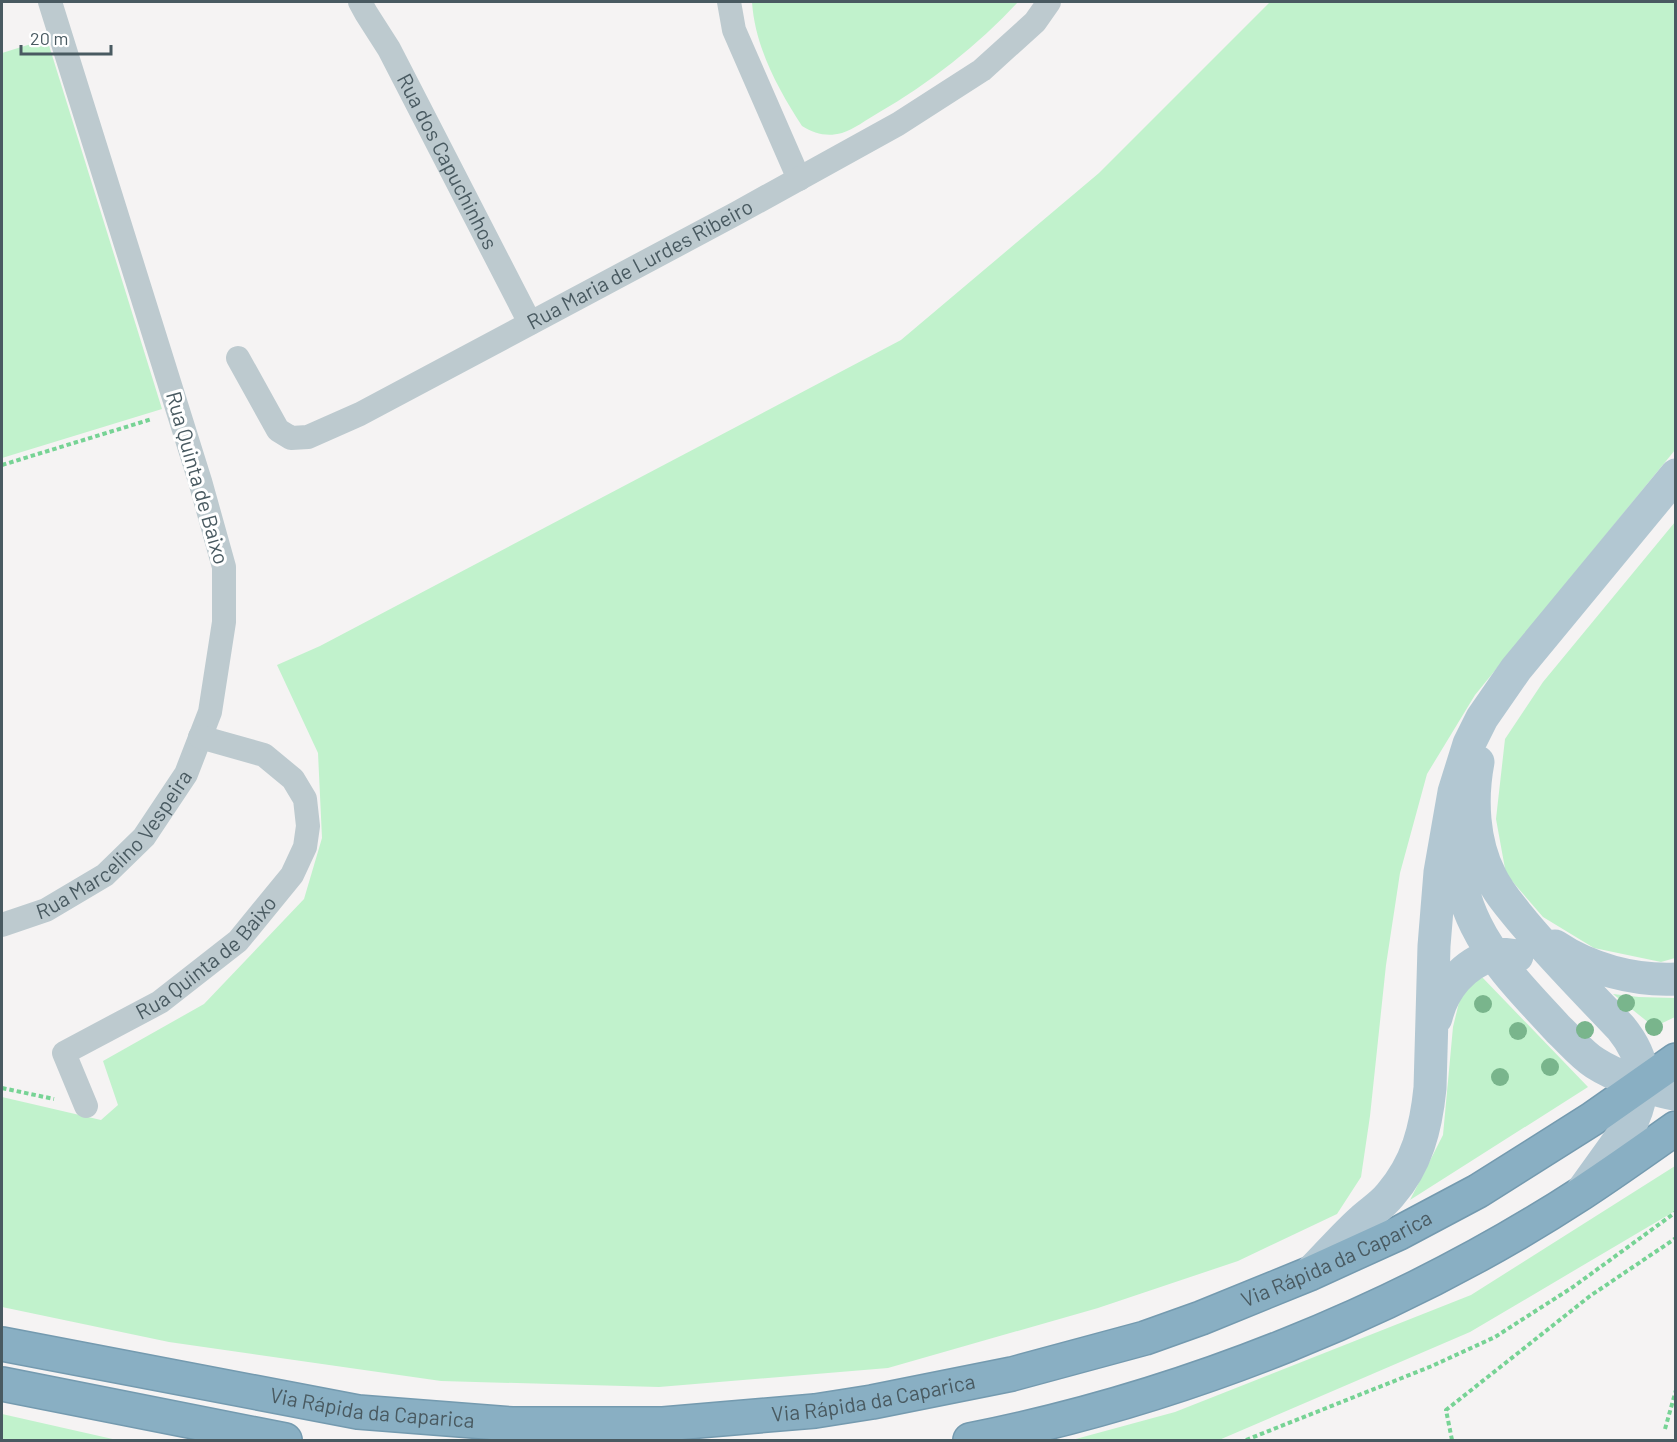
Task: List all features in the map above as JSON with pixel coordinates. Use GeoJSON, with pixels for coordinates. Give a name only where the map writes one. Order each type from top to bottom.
{"type":"FeatureCollection","features":[{"type":"Feature","properties":{"kind":"highway","name":"Via Rápida da Caparica"},"geometry":{"type":"LineString","coordinates":[[2,1344],[358,1412],[512,1424],[663,1424],[815,1411],[884,1400],[1003,1376],[1145,1338],[1309,1274],[1399,1233],[1478,1191],[1556,1143],[1676,1060]]}},
{"type":"Feature","properties":{"kind":"highway"},"geometry":{"type":"LineString","coordinates":[[970,1440],[1035,1427],[1142,1397],[1202,1377],[1364,1312],[1500,1243],[1581,1194],[1676,1128]]}},
{"type":"Feature","properties":{"kind":"highway","name":"Via Rápida da Caparica"},"geometry":{"type":"LineString","coordinates":[[2,1384],[285,1440]]}},
{"type":"Feature","properties":{"kind":"main road"},"geometry":{"type":"LineString","coordinates":[[1309,1274],[1390,1195],[1411,1164],[1419,1147],[1428,1112],[1430,1088],[1438,883],[1454,792],[1469,744],[1482,718],[1516,669],[1676,475]]}},
{"type":"Feature","properties":{"kind":"main road"},"geometry":{"type":"LineString","coordinates":[[1516,669],[1488,724],[1478,762],[1474,792],[1480,851],[1490,875],[1504,898],[1550,954],[1630,1039],[1642,1064],[1643,1084],[1632,1122],[1581,1194]]}},
{"type":"Feature","properties":{"kind":"main road"},"geometry":{"type":"LineString","coordinates":[[1460,771],[1454,816],[1456,861],[1467,904],[1477,927],[1495,954],[1525,992],[1594,1063],[1659,1091],[1676,1094]]}},
{"type":"Feature","properties":{"kind":"main road"},"geometry":{"type":"LineString","coordinates":[[1518,915],[1546,941],[1585,962],[1629,975],[1676,979]]}},
{"type":"Feature","properties":{"kind":"main road"},"geometry":{"type":"LineString","coordinates":[[1432,1032],[1443,995],[1452,982],[1475,963],[1495,954],[1521,956],[1532,961],[1579,1004],[1615,1026],[1630,1039]]}},
{"type":"Feature","properties":{"kind":"street","name":"Rua Quinta de Baixo"},"geometry":{"type":"LineString","coordinates":[[50,2],[178,411],[224,567],[224,622],[210,712],[200,737],[264,755],[293,779],[305,799],[308,826],[305,847],[292,875],[238,941],[160,1002],[64,1053],[86,1106]]}},
{"type":"Feature","properties":{"kind":"street"},"geometry":{"type":"LineString","coordinates":[[729,2],[734,30],[799,179]]}},
{"type":"Feature","properties":{"kind":"street","name":"Rua Maria de Lurdes Ribeiro"},"geometry":{"type":"LineString","coordinates":[[238,358],[278,430],[291,438],[308,438],[360,414],[898,124],[982,70],[1035,22],[1049,2]]}},
{"type":"Feature","properties":{"kind":"street","name":"Rua dos Capuchinhos"},"geometry":{"type":"LineString","coordinates":[[366,5],[530,323]]}},
{"type":"Feature","properties":{"kind":"street","name":"Rua Marcelino Vespeira"},"geometry":{"type":"LineString","coordinates":[[2,925],[46,910],[105,875],[144,837],[186,774],[200,737]]}},
{"type":"Feature","properties":{"kind":"path"},"geometry":{"type":"LineString","coordinates":[[2,465],[178,411]]}},
{"type":"Feature","properties":{"kind":"path"},"geometry":{"type":"LineString","coordinates":[[2,1089],[86,1106]]}},
{"type":"Feature","properties":{"kind":"path"},"geometry":{"type":"LineString","coordinates":[[1246,1440],[1432,1366],[1495,1337],[1573,1287],[1676,1212]]}},
{"type":"Feature","properties":{"kind":"path"},"geometry":{"type":"LineString","coordinates":[[1452,1440],[1446,1410],[1590,1296],[1676,1238]]}},
{"type":"Feature","properties":{"kind":"path"},"geometry":{"type":"LineString","coordinates":[[1665,1429],[1676,1390]]}},
{"type":"Feature","properties":{"kind":"green space"},"geometry":{"type":"Polygon","coordinates":[[[752,2],[1018,2],[969,49],[934,76],[856,127],[842,133],[826,135],[802,126],[776,82],[758,35],[752,2]]]}},
{"type":"Feature","properties":{"kind":"green space"},"geometry":{"type":"Polygon","coordinates":[[[1270,2],[1675,2],[1675,450],[1475,695],[1427,774],[1400,873],[1386,965],[1361,1177],[1337,1214],[1238,1261],[1098,1308],[888,1368],[659,1387],[441,1381],[169,1342],[2,1307],[2,1097],[101,1120],[118,1105],[103,1061],[204,1004],[304,899],[322,838],[318,753],[277,665],[320,646],[901,340],[1099,173],[1270,2]]]}},
{"type":"Feature","properties":{"kind":"green space"},"geometry":{"type":"Polygon","coordinates":[[[47,39],[162,409],[2,458],[2,53],[47,39]]]}},
{"type":"Feature","properties":{"kind":"green space"},"geometry":{"type":"Polygon","coordinates":[[[1675,522],[1675,958],[1661,962],[1594,948],[1543,917],[1506,874],[1496,819],[1505,739],[1543,682],[1675,522]]]}},
{"type":"Feature","properties":{"kind":"green space"},"geometry":{"type":"Polygon","coordinates":[[[1481,976],[1588,1087],[1410,1200],[1443,1135],[1453,1027],[1461,994],[1481,976]]]}},
{"type":"Feature","properties":{"kind":"green space"},"geometry":{"type":"Polygon","coordinates":[[[1613,994],[1675,998],[1675,1017],[1654,1027],[1613,994]]]}},
{"type":"Feature","properties":{"kind":"green space"},"geometry":{"type":"Polygon","coordinates":[[[1675,1166],[1675,1211],[1470,1332],[1219,1440],[1072,1440],[1175,1412],[1471,1295],[1675,1166]]]}},
{"type":"Feature","properties":{"kind":"green space"},"geometry":{"type":"Polygon","coordinates":[[[2,1414],[117,1440],[2,1440],[2,1414]]]}}]}
